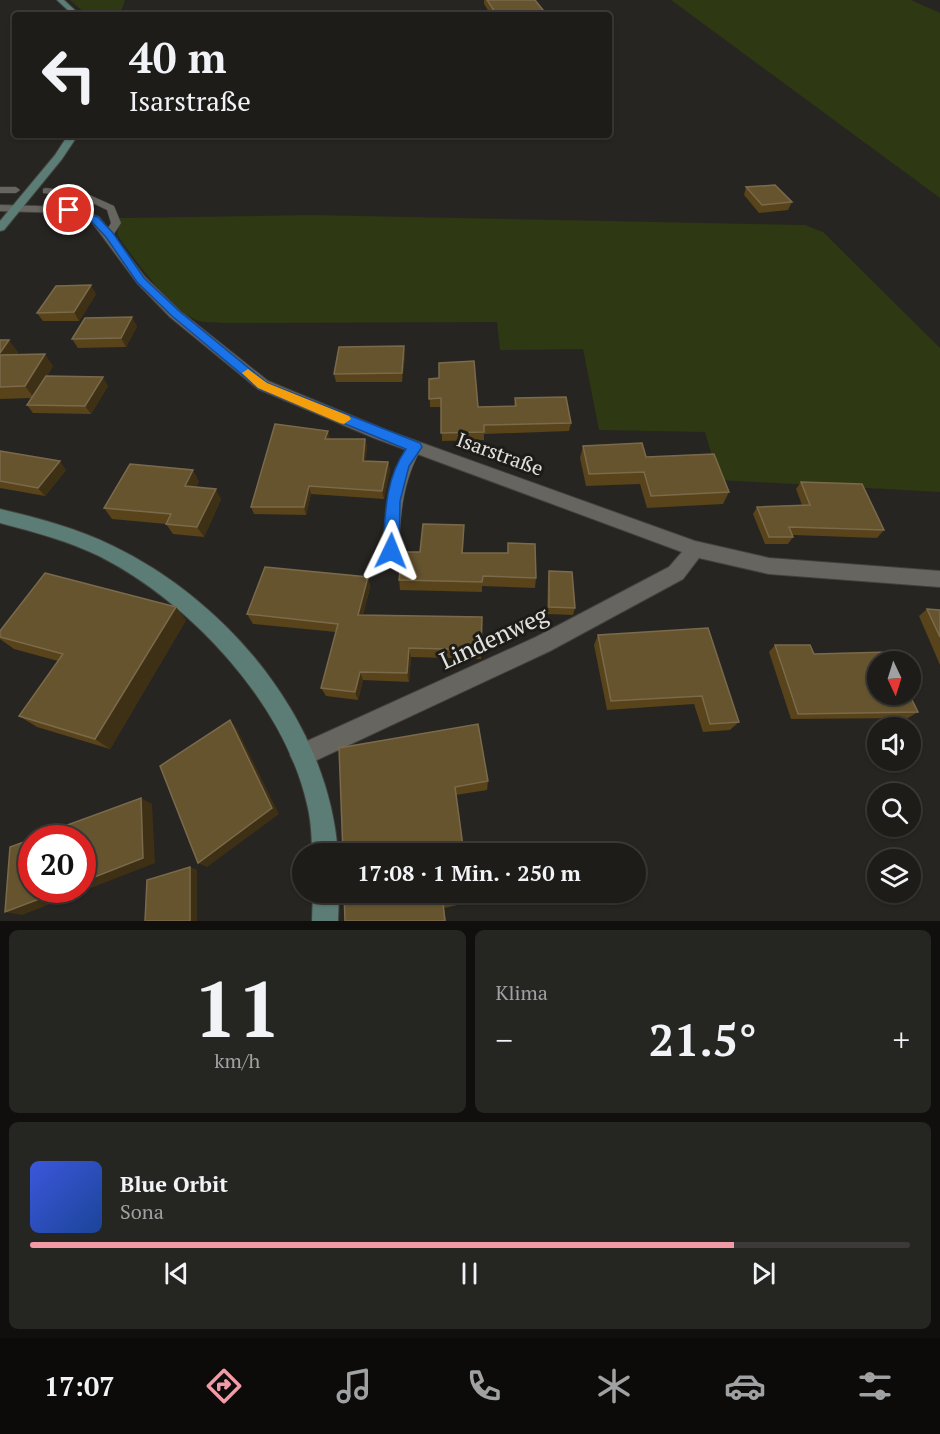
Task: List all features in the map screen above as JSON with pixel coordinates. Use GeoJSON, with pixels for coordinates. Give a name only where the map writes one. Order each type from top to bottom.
{"type":"FeatureCollection","features":[{"type":"Feature","properties":{"kind":"main road"},"geometry":{"type":"LineString","coordinates":[[60,0],[74,12]]}},
{"type":"Feature","properties":{"kind":"main road"},"geometry":{"type":"LineString","coordinates":[[0,228],[60,157],[71,138]]}},
{"type":"Feature","properties":{"kind":"main road"},"geometry":{"type":"LineString","coordinates":[[0,516],[62,533],[106,552],[152,579],[189,606],[226,643],[262,688],[302,755],[318,800],[324,843]]}},
{"type":"Feature","properties":{"kind":"main road"},"geometry":{"type":"LineString","coordinates":[[325,921],[326,903]]}},
{"type":"Feature","properties":{"kind":"street","name":"Isarstraße"},"geometry":{"type":"LineString","coordinates":[[0,208],[69,210],[94,219],[109,235],[141,280],[176,314],[263,386],[415,447],[695,549],[769,566],[940,579]]}},
{"type":"Feature","properties":{"kind":"street","name":"Lindenweg"},"geometry":{"type":"LineString","coordinates":[[302,755],[543,644],[676,573],[695,549]]}},
{"type":"Feature","properties":{"kind":"lane"},"geometry":{"type":"LineString","coordinates":[[0,190],[16,190]]}},
{"type":"Feature","properties":{"kind":"lane"},"geometry":{"type":"LineString","coordinates":[[46,191],[82,195],[111,208],[116,223],[109,235]]}},
{"type":"Feature","properties":{"kind":"lane"},"geometry":{"type":"LineString","coordinates":[[391,551],[393,501],[403,464],[415,447]]}},
{"type":"Feature","properties":{"kind":"green space"},"geometry":{"type":"Polygon","coordinates":[[[70,0],[125,0],[121,12],[84,12],[70,0]]]}},
{"type":"Feature","properties":{"kind":"green space"},"geometry":{"type":"Polygon","coordinates":[[[671,0],[911,0],[940,13],[940,198],[671,0]]]}},
{"type":"Feature","properties":{"kind":"green space"},"geometry":{"type":"Polygon","coordinates":[[[312,215],[805,225],[823,232],[940,348],[940,492],[719,480],[705,432],[599,430],[583,349],[500,350],[497,322],[224,323],[196,320],[164,295],[117,235],[120,218],[312,215]]]}},
{"type":"Feature","properties":{"kind":"building"},"geometry":{"type":"Polygon","coordinates":[[[487,0],[535,0],[545,12],[495,12],[487,0]]]}},
{"type":"Feature","properties":{"kind":"building"},"geometry":{"type":"Polygon","coordinates":[[[775,185],[792,202],[762,205],[746,187],[775,185]]]}},
{"type":"Feature","properties":{"kind":"building"},"geometry":{"type":"Polygon","coordinates":[[[91,285],[74,312],[37,313],[56,286],[91,285]]]}},
{"type":"Feature","properties":{"kind":"building"},"geometry":{"type":"Polygon","coordinates":[[[132,317],[121,338],[72,339],[85,318],[132,317]]]}},
{"type":"Feature","properties":{"kind":"building"},"geometry":{"type":"Polygon","coordinates":[[[0,340],[9,340],[0,353],[0,340]]]}},
{"type":"Feature","properties":{"kind":"building"},"geometry":{"type":"Polygon","coordinates":[[[404,346],[402,373],[334,374],[339,347],[404,346]]]}},
{"type":"Feature","properties":{"kind":"building"},"geometry":{"type":"Polygon","coordinates":[[[45,354],[25,386],[0,387],[0,355],[45,354]]]}},
{"type":"Feature","properties":{"kind":"building"},"geometry":{"type":"Polygon","coordinates":[[[474,361],[478,407],[516,406],[515,398],[566,397],[571,423],[484,425],[484,432],[441,433],[441,398],[429,399],[429,379],[439,378],[439,363],[474,361]]]}},
{"type":"Feature","properties":{"kind":"building"},"geometry":{"type":"Polygon","coordinates":[[[46,376],[103,377],[85,406],[27,405],[46,376]]]}},
{"type":"Feature","properties":{"kind":"building"},"geometry":{"type":"Polygon","coordinates":[[[275,424],[328,431],[325,439],[365,439],[363,461],[388,462],[382,491],[309,486],[304,507],[251,507],[275,424]]]}},
{"type":"Feature","properties":{"kind":"building"},"geometry":{"type":"Polygon","coordinates":[[[642,443],[646,457],[714,454],[729,492],[651,496],[644,472],[589,474],[583,446],[642,443]]]}},
{"type":"Feature","properties":{"kind":"building"},"geometry":{"type":"Polygon","coordinates":[[[0,451],[60,461],[38,488],[0,481],[0,451]]]}},
{"type":"Feature","properties":{"kind":"building"},"geometry":{"type":"Polygon","coordinates":[[[130,464],[193,470],[185,486],[216,489],[197,527],[166,524],[171,514],[104,508],[130,464]]]}},
{"type":"Feature","properties":{"kind":"building"},"geometry":{"type":"Polygon","coordinates":[[[801,482],[862,484],[884,530],[789,527],[793,537],[769,537],[757,507],[810,505],[801,482]]]}},
{"type":"Feature","properties":{"kind":"building"},"geometry":{"type":"Polygon","coordinates":[[[423,524],[464,525],[462,553],[508,553],[508,543],[535,544],[536,578],[483,576],[482,582],[399,580],[402,552],[420,552],[423,524]]]}},
{"type":"Feature","properties":{"kind":"building"},"geometry":{"type":"Polygon","coordinates":[[[265,567],[368,577],[358,615],[482,617],[481,650],[409,648],[407,673],[360,672],[355,692],[321,688],[338,624],[247,614],[265,567]]]}},
{"type":"Feature","properties":{"kind":"building"},"geometry":{"type":"Polygon","coordinates":[[[549,571],[572,572],[575,608],[549,607],[549,571]]]}},
{"type":"Feature","properties":{"kind":"building"},"geometry":{"type":"Polygon","coordinates":[[[45,573],[176,607],[95,739],[19,716],[63,654],[0,637],[0,631],[45,573]]]}},
{"type":"Feature","properties":{"kind":"building"},"geometry":{"type":"Polygon","coordinates":[[[927,609],[940,610],[940,637],[927,609]]]}},
{"type":"Feature","properties":{"kind":"building"},"geometry":{"type":"Polygon","coordinates":[[[708,628],[739,722],[710,724],[702,696],[611,701],[598,635],[708,628]]]}},
{"type":"Feature","properties":{"kind":"building"},"geometry":{"type":"Polygon","coordinates":[[[775,645],[810,645],[814,654],[867,653],[867,705],[914,705],[918,712],[798,714],[775,645]]]}},
{"type":"Feature","properties":{"kind":"building"},"geometry":{"type":"Polygon","coordinates":[[[230,720],[272,808],[198,863],[160,766],[230,720]]]}},
{"type":"Feature","properties":{"kind":"building"},"geometry":{"type":"Polygon","coordinates":[[[478,724],[488,781],[455,787],[463,843],[343,843],[339,748],[478,724]]]}},
{"type":"Feature","properties":{"kind":"building"},"geometry":{"type":"Polygon","coordinates":[[[141,798],[143,858],[96,876],[96,825],[67,825],[141,798]]]}},
{"type":"Feature","properties":{"kind":"building"},"geometry":{"type":"Polygon","coordinates":[[[18,844],[18,903],[29,903],[5,912],[10,847],[18,844]]]}},
{"type":"Feature","properties":{"kind":"building"},"geometry":{"type":"Polygon","coordinates":[[[190,867],[190,921],[145,921],[147,880],[190,867]]]}},
{"type":"Feature","properties":{"kind":"building"},"geometry":{"type":"Polygon","coordinates":[[[344,903],[448,903],[443,904],[445,921],[345,921],[344,903]]]}},
{"type":"Feature","properties":{"kind":"slow traffic"},"geometry":{"type":"LineString","coordinates":[[248,373],[263,386],[344,419]]}},
{"type":"Feature","properties":{"kind":"route"},"geometry":{"type":"LineString","coordinates":[[69,210],[94,219],[109,235],[141,280],[176,314],[263,386],[415,447],[403,464],[393,501],[391,551]]}}]}
